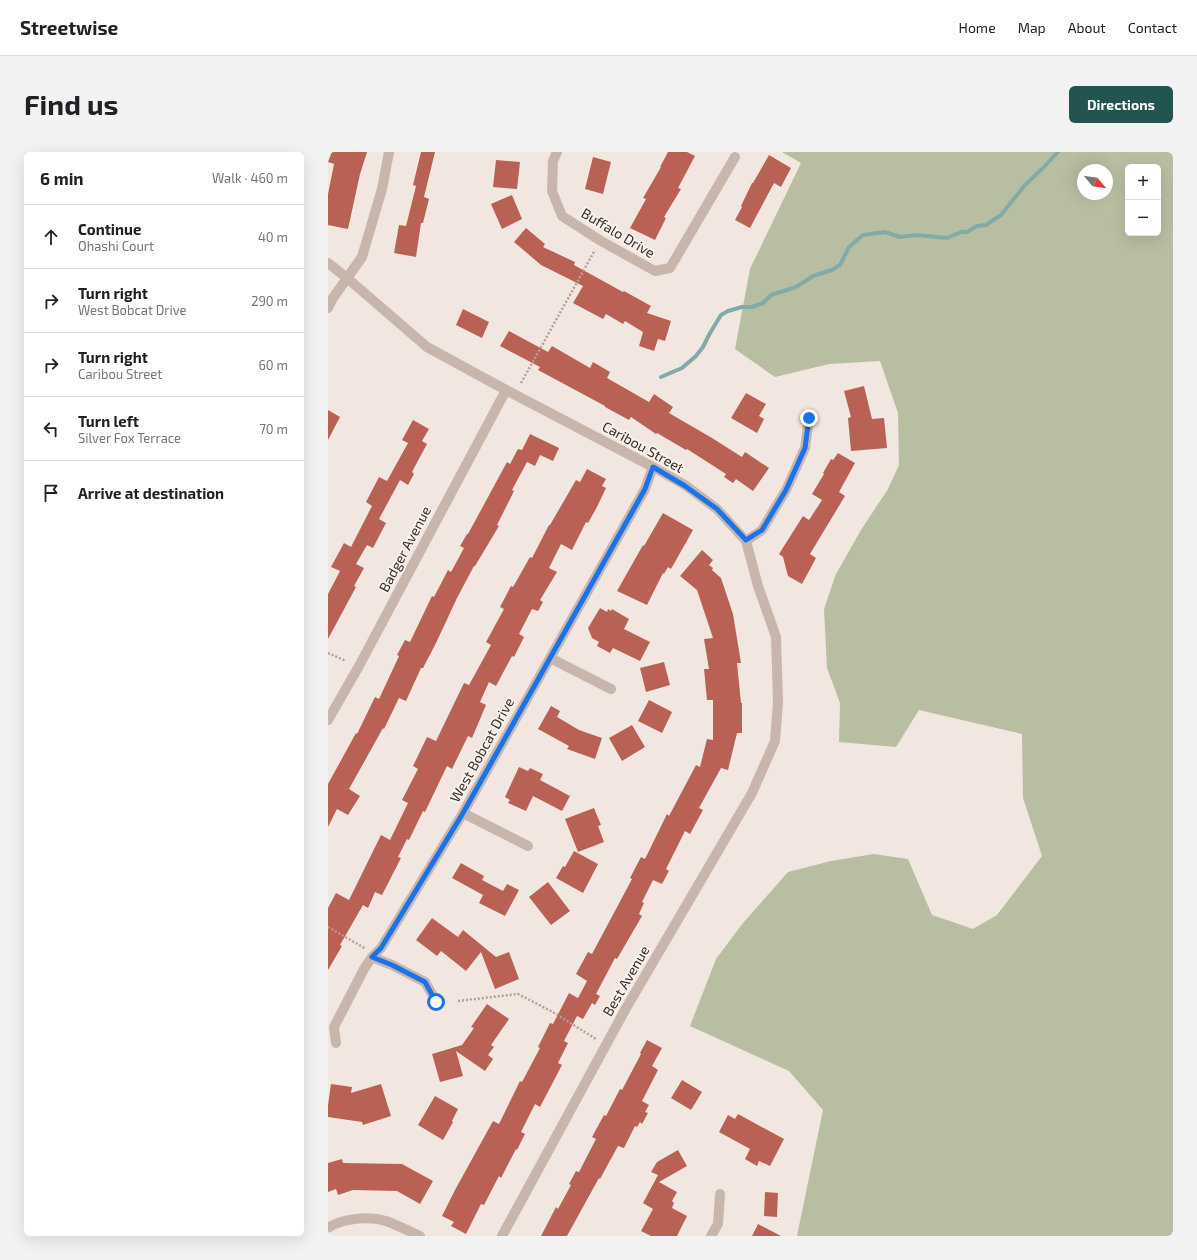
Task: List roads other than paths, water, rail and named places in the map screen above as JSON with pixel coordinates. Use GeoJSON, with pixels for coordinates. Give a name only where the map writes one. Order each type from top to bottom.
{"type":"FeatureCollection","features":[{"type":"Feature","properties":{"kind":"street"},"geometry":{"type":"LineString","coordinates":[[328,308],[333,298],[362,257],[382,189],[388,152]]}},
{"type":"Feature","properties":{"kind":"street","name":"Buffalo Drive"},"geometry":{"type":"LineString","coordinates":[[557,152],[553,161],[552,191],[562,216],[601,241],[655,272],[670,268],[735,157]]}},
{"type":"Feature","properties":{"kind":"street","name":"Caribou Street"},"geometry":{"type":"LineString","coordinates":[[328,263],[427,347],[653,467],[685,486],[717,509],[746,540],[758,586],[776,637],[778,702],[775,741]]}},
{"type":"Feature","properties":{"kind":"street","name":"Badger Avenue"},"geometry":{"type":"LineString","coordinates":[[328,720],[359,666],[506,390]]}},
{"type":"Feature","properties":{"kind":"street"},"geometry":{"type":"LineString","coordinates":[[746,540],[762,530],[786,490],[805,448],[809,418]]}},
{"type":"Feature","properties":{"kind":"street","name":"West Bobcat Drive"},"geometry":{"type":"LineString","coordinates":[[336,1043],[334,1027],[364,969],[369,953],[381,948],[463,813],[645,489],[653,467]]}},
{"type":"Feature","properties":{"kind":"street"},"geometry":{"type":"LineString","coordinates":[[550,658],[611,689]]}},
{"type":"Feature","properties":{"kind":"street","name":"Best Avenue"},"geometry":{"type":"LineString","coordinates":[[502,1236],[626,1010],[752,793],[775,741]]}},
{"type":"Feature","properties":{"kind":"street"},"geometry":{"type":"LineString","coordinates":[[463,813],[528,846]]}},
{"type":"Feature","properties":{"kind":"street"},"geometry":{"type":"LineString","coordinates":[[369,953],[425,982],[436,1002]]}},
{"type":"Feature","properties":{"kind":"street"},"geometry":{"type":"LineString","coordinates":[[711,1236],[718,1224],[720,1194]]}},
{"type":"Feature","properties":{"kind":"street"},"geometry":{"type":"LineString","coordinates":[[328,1228],[332,1225],[356,1218],[385,1221],[420,1236]]}},
{"type":"Feature","properties":{"kind":"waterway"},"geometry":{"type":"LineString","coordinates":[[661,377],[682,368],[696,356],[703,347],[721,315],[728,311],[742,307],[752,307],[763,303],[771,295],[796,287],[813,276],[832,270],[840,265],[849,247],[863,235],[885,232],[900,237],[917,235],[947,238],[961,232],[967,232],[977,226],[986,225],[1001,215],[1025,185],[1058,152]]}}]}
